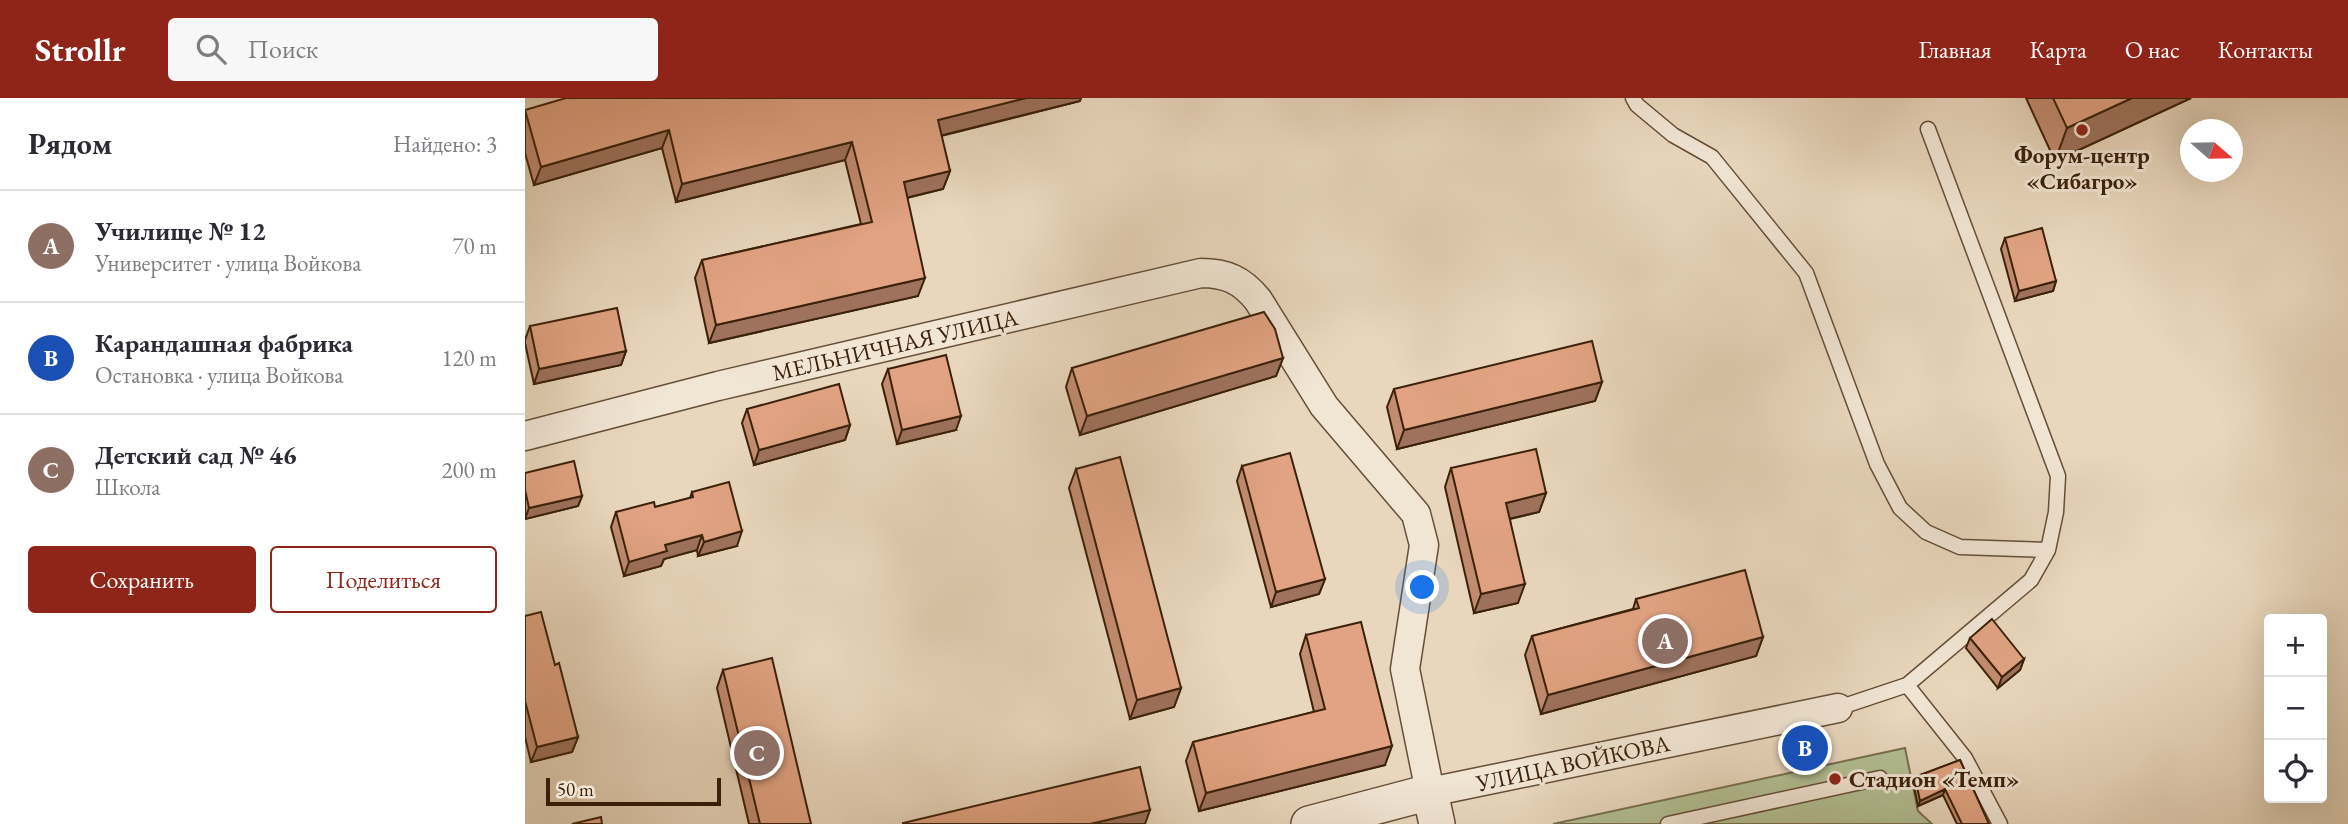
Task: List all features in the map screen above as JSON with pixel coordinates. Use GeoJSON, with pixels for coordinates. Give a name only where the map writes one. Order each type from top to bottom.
{"type":"FeatureCollection","features":[{"type":"Feature","properties":{"kind":"street","name":"МЕЛЬНИЧНАЯ УЛИЦА"},"geometry":{"type":"LineString","coordinates":[[525,436],[718,386],[1201,273],[1220,273],[1235,278],[1248,287],[1258,300],[1324,406],[1416,514],[1425,545],[1405,669],[1434,808]]}},
{"type":"Feature","properties":{"kind":"street","name":"УЛИЦА ВОЙКОВА"},"geometry":{"type":"LineString","coordinates":[[1309,824],[1434,808],[1838,708]]}},
{"type":"Feature","properties":{"kind":"lane"},"geometry":{"type":"LineString","coordinates":[[1633,98],[1637,106],[1674,135],[1712,157],[1806,273],[1877,464],[1900,508],[1926,532],[1960,547],[2048,550]]}},
{"type":"Feature","properties":{"kind":"lane"},"geometry":{"type":"LineString","coordinates":[[1838,708],[1907,685],[2031,580],[2048,550],[2056,512],[2058,476],[1928,129]]}},
{"type":"Feature","properties":{"kind":"lane"},"geometry":{"type":"LineString","coordinates":[[1907,685],[1965,758],[2000,824]]}},
{"type":"Feature","properties":{"kind":"lane"},"geometry":{"type":"LineString","coordinates":[[1668,824],[1880,778]]}},
{"type":"Feature","properties":{"kind":"green space","name":"Стадион «Темп»"},"geometry":{"type":"Polygon","coordinates":[[[1905,748],[1918,811],[1932,824],[1553,824],[1905,748]]]}},
{"type":"Feature","properties":{"kind":"building"},"geometry":{"type":"Polygon","coordinates":[[[566,98],[1026,98],[938,120],[950,171],[904,182],[925,278],[716,325],[702,260],[872,222],[852,142],[682,184],[669,130],[541,167],[525,110],[566,98]]]}},
{"type":"Feature","properties":{"kind":"building"},"geometry":{"type":"Polygon","coordinates":[[[2053,98],[2132,98],[2067,128],[2053,98]]]}},
{"type":"Feature","properties":{"kind":"building"},"geometry":{"type":"Polygon","coordinates":[[[2042,228],[2056,281],[2019,291],[2005,238],[2042,228]]]}},
{"type":"Feature","properties":{"kind":"building"},"geometry":{"type":"Polygon","coordinates":[[[617,308],[626,351],[539,369],[530,326],[617,308]]]}},
{"type":"Feature","properties":{"kind":"building"},"geometry":{"type":"Polygon","coordinates":[[[1264,312],[1275,329],[1283,358],[1087,416],[1072,368],[1264,312]]]}},
{"type":"Feature","properties":{"kind":"building"},"geometry":{"type":"Polygon","coordinates":[[[1592,341],[1602,382],[1404,430],[1394,389],[1592,341]]]}},
{"type":"Feature","properties":{"kind":"building"},"geometry":{"type":"Polygon","coordinates":[[[946,355],[961,416],[902,430],[888,369],[946,355]]]}},
{"type":"Feature","properties":{"kind":"building"},"geometry":{"type":"Polygon","coordinates":[[[839,384],[850,425],[759,450],[747,409],[839,384]]]}},
{"type":"Feature","properties":{"kind":"building"},"geometry":{"type":"Polygon","coordinates":[[[1536,449],[1546,493],[1506,503],[1525,584],[1481,594],[1451,468],[1536,449]]]}},
{"type":"Feature","properties":{"kind":"building"},"geometry":{"type":"Polygon","coordinates":[[[1290,453],[1325,579],[1276,592],[1242,466],[1290,453]]]}},
{"type":"Feature","properties":{"kind":"building"},"geometry":{"type":"Polygon","coordinates":[[[1120,457],[1181,688],[1137,700],[1076,469],[1120,457]]]}},
{"type":"Feature","properties":{"kind":"building"},"geometry":{"type":"Polygon","coordinates":[[[574,461],[582,496],[529,508],[525,473],[574,461]]]}},
{"type":"Feature","properties":{"kind":"building"},"geometry":{"type":"Polygon","coordinates":[[[729,482],[742,531],[704,542],[702,535],[665,545],[667,551],[629,562],[616,512],[654,502],[655,507],[693,497],[692,492],[729,482]]]}},
{"type":"Feature","properties":{"kind":"building"},"geometry":{"type":"Polygon","coordinates":[[[1745,570],[1763,637],[1548,695],[1532,636],[1639,608],[1636,599],[1745,570]]]}},
{"type":"Feature","properties":{"kind":"building"},"geometry":{"type":"Polygon","coordinates":[[[541,612],[555,665],[559,663],[578,737],[537,747],[525,701],[525,616],[541,612]]]}},
{"type":"Feature","properties":{"kind":"building"},"geometry":{"type":"Polygon","coordinates":[[[1992,619],[2024,659],[2002,677],[1970,638],[1992,619]]]}},
{"type":"Feature","properties":{"kind":"building"},"geometry":{"type":"Polygon","coordinates":[[[1361,622],[1392,746],[1206,793],[1193,742],[1325,709],[1306,635],[1361,622]]]}},
{"type":"Feature","properties":{"kind":"building"},"geometry":{"type":"Polygon","coordinates":[[[772,658],[811,824],[760,824],[723,670],[772,658]]]}},
{"type":"Feature","properties":{"kind":"building"},"geometry":{"type":"Polygon","coordinates":[[[1960,760],[1989,824],[1962,824],[1945,789],[1920,801],[1915,777],[1960,760]]]}},
{"type":"Feature","properties":{"kind":"building"},"geometry":{"type":"Polygon","coordinates":[[[1140,767],[1150,810],[1090,824],[903,824],[903,823],[1140,767]]]}},
{"type":"Feature","properties":{"kind":"building"},"geometry":{"type":"Polygon","coordinates":[[[601,817],[602,824],[572,824],[601,817]]]}},
{"type":"Feature","properties":{"kind":"place","name":"Форум-центр «Сибагро»"},"geometry":{"type":"Point","coordinates":[2082,130]}},
{"type":"Feature","properties":{"kind":"place","name":"Училище № 12"},"geometry":{"type":"Point","coordinates":[1665,641]}},
{"type":"Feature","properties":{"kind":"place","name":"Карандашная фабрика"},"geometry":{"type":"Point","coordinates":[1805,748]}},
{"type":"Feature","properties":{"kind":"place","name":"Детский сад № 46"},"geometry":{"type":"Point","coordinates":[757,753]}},
{"type":"Feature","properties":{"kind":"place","name":"Стадион «Темп»"},"geometry":{"type":"Point","coordinates":[1835,779]}}]}
